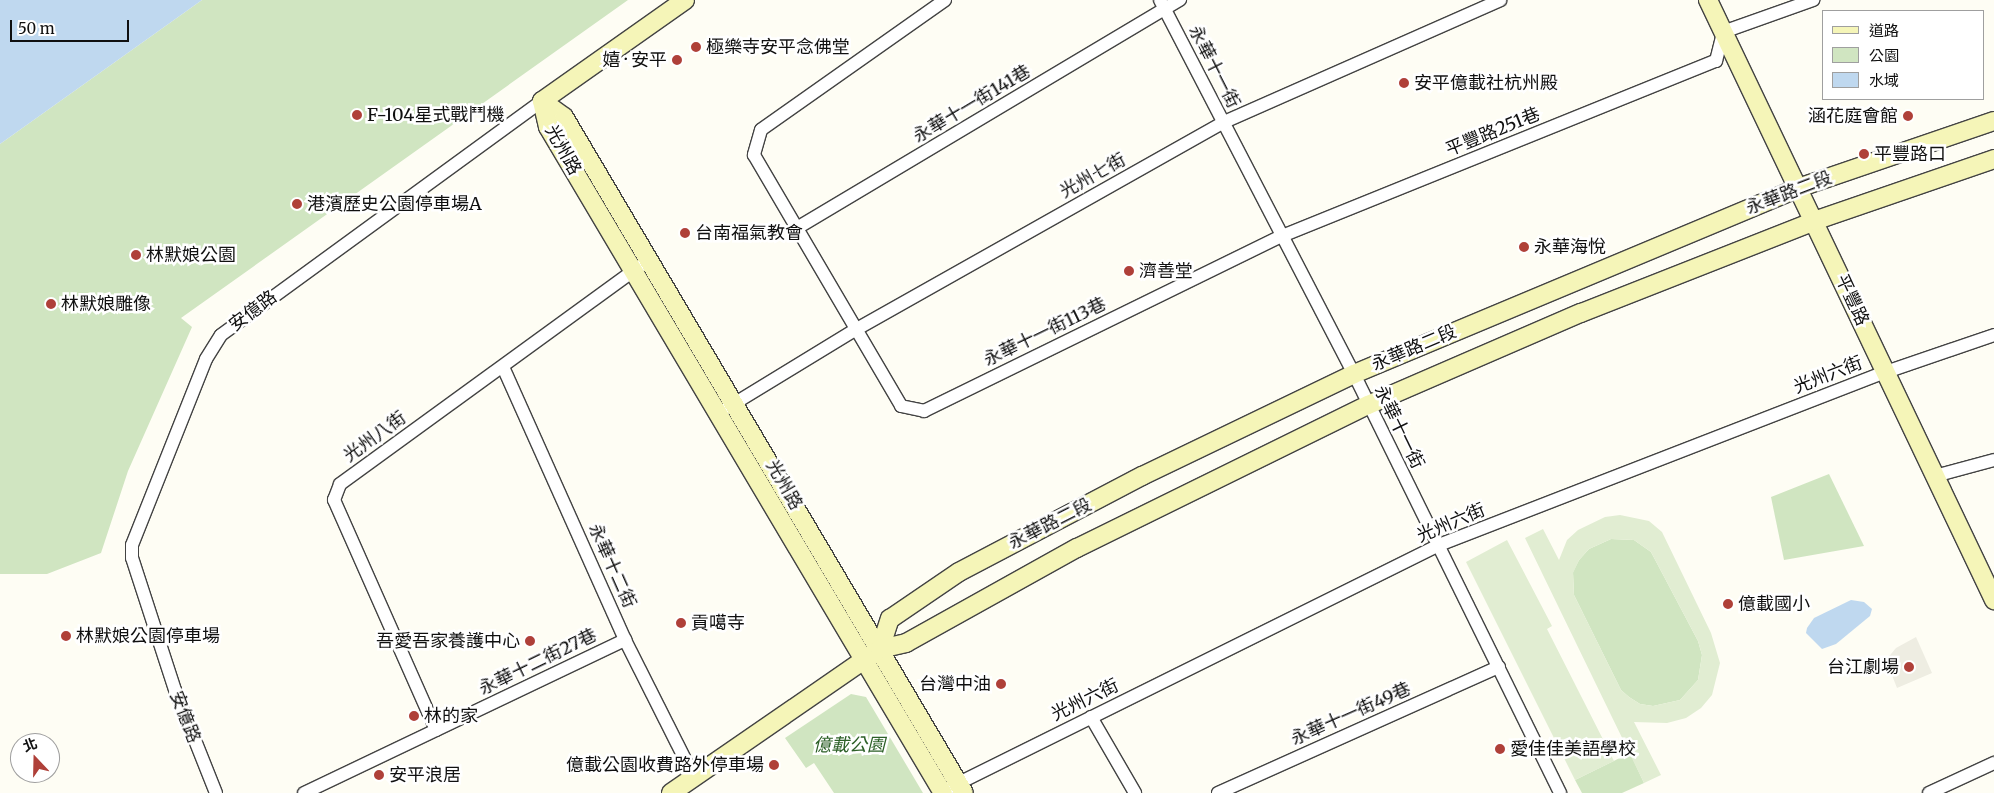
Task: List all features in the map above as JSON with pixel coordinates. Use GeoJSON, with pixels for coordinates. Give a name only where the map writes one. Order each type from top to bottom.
{"type":"FeatureCollection","features":[{"type":"Feature","properties":{"kind":"street","name":"安億路"},"geometry":{"type":"LineString","coordinates":[[216,793],[174,690],[132,558],[132,546],[206,359],[221,335],[542,101],[685,0]]}},
{"type":"Feature","properties":{"kind":"street","name":"永華十一街113巷"},"geometry":{"type":"LineString","coordinates":[[945,0],[761,130],[754,155],[901,406],[924,411],[1282,236]]}},
{"type":"Feature","properties":{"kind":"street","name":"永華十一街141巷"},"geometry":{"type":"LineString","coordinates":[[797,228],[1163,4],[1180,0]]}},
{"type":"Feature","properties":{"kind":"street","name":"光州七街"},"geometry":{"type":"LineString","coordinates":[[719,413],[855,330],[1224,122],[1500,0]]}},
{"type":"Feature","properties":{"kind":"street","name":"平豐路"},"geometry":{"type":"LineString","coordinates":[[1708,0],[1994,599]]}},
{"type":"Feature","properties":{"kind":"street"},"geometry":{"type":"LineString","coordinates":[[1723,32],[1813,0]]}},
{"type":"Feature","properties":{"kind":"street","name":"永華十一街"},"geometry":{"type":"LineString","coordinates":[[1163,4],[1354,374],[1499,667],[1558,792]]}},
{"type":"Feature","properties":{"kind":"street","name":"平豐路251巷"},"geometry":{"type":"LineString","coordinates":[[1282,236],[1716,61],[1723,32]]}},
{"type":"Feature","properties":{"kind":"street","name":"光州路"},"geometry":{"type":"LineString","coordinates":[[542,101],[564,117],[648,260],[736,403],[961,788]]}},
{"type":"Feature","properties":{"kind":"street","name":"光州路"},"geometry":{"type":"LineString","coordinates":[[542,101],[548,127],[942,792]]}},
{"type":"Feature","properties":{"kind":"street","name":"永華路二段"},"geometry":{"type":"LineString","coordinates":[[880,649],[890,619],[959,572],[1134,480],[1354,374],[1798,188],[1994,121]]}},
{"type":"Feature","properties":{"kind":"street","name":"永華路二段"},"geometry":{"type":"LineString","coordinates":[[671,793],[880,649],[906,643],[1077,548],[1368,405],[1580,313],[1814,221],[1994,159]]}},
{"type":"Feature","properties":{"kind":"street","name":"光州八街"},"geometry":{"type":"LineString","coordinates":[[436,730],[334,500],[340,484],[648,260]]}},
{"type":"Feature","properties":{"kind":"street","name":"光州六街"},"geometry":{"type":"LineString","coordinates":[[942,792],[961,788],[1091,716],[1439,545],[1886,372],[1994,335]]}},
{"type":"Feature","properties":{"kind":"street","name":"永華十二街"},"geometry":{"type":"LineString","coordinates":[[503,367],[625,640],[694,777]]}},
{"type":"Feature","properties":{"kind":"street"},"geometry":{"type":"LineString","coordinates":[[1935,476],[1994,460]]}},
{"type":"Feature","properties":{"kind":"street","name":"永華十二街27巷"},"geometry":{"type":"LineString","coordinates":[[304,793],[625,640]]}},
{"type":"Feature","properties":{"kind":"street","name":"永華十一街49巷"},"geometry":{"type":"LineString","coordinates":[[1218,793],[1499,667]]}},
{"type":"Feature","properties":{"kind":"street"},"geometry":{"type":"LineString","coordinates":[[1091,716],[1135,793]]}},
{"type":"Feature","properties":{"kind":"street"},"geometry":{"type":"LineString","coordinates":[[1929,793],[1994,763]]}},
{"type":"Feature","properties":{"kind":"green space","name":"林默娘公園"},"geometry":{"type":"Polygon","coordinates":[[[202,0],[628,0],[181,318],[192,327],[128,471],[101,553],[47,574],[0,574],[0,144],[202,0]]]}},
{"type":"Feature","properties":{"kind":"green space"},"geometry":{"type":"Polygon","coordinates":[[[1829,474],[1864,546],[1784,560],[1771,497],[1829,474]]]}},
{"type":"Feature","properties":{"kind":"green space"},"geometry":{"type":"Polygon","coordinates":[[[1620,515],[1649,521],[1662,532],[1711,633],[1720,663],[1712,695],[1701,708],[1686,718],[1667,723],[1634,722],[1661,775],[1644,783],[1525,538],[1543,529],[1559,560],[1567,540],[1578,530],[1605,517],[1620,515]],[[1611,539],[1589,549],[1579,560],[1573,573],[1574,595],[1621,690],[1640,704],[1653,706],[1680,700],[1698,680],[1702,655],[1698,641],[1651,552],[1634,540],[1611,539]]]}},
{"type":"Feature","properties":{"kind":"green space"},"geometry":{"type":"Polygon","coordinates":[[[1611,539],[1634,540],[1651,552],[1698,641],[1702,655],[1698,680],[1680,700],[1653,706],[1640,704],[1621,690],[1574,595],[1573,572],[1579,560],[1589,549],[1611,539]]]}},
{"type":"Feature","properties":{"kind":"green space"},"geometry":{"type":"Polygon","coordinates":[[[1507,540],[1552,626],[1547,629],[1614,761],[1575,780],[1466,562],[1507,540]]]}},
{"type":"Feature","properties":{"kind":"green space","name":"億載公園"},"geometry":{"type":"Polygon","coordinates":[[[851,694],[866,697],[923,793],[834,793],[814,763],[806,768],[785,738],[851,694]]]}},
{"type":"Feature","properties":{"kind":"green space"},"geometry":{"type":"Polygon","coordinates":[[[1630,753],[1644,783],[1622,793],[1582,793],[1575,780],[1630,753]]]}},
{"type":"Feature","properties":{"kind":"shaded area","name":"台江劇場"},"geometry":{"type":"Polygon","coordinates":[[[1916,637],[1932,673],[1897,688],[1886,660],[1896,648],[1916,637]]]}},
{"type":"Feature","properties":{"kind":"water"},"geometry":{"type":"Polygon","coordinates":[[[0,0],[202,0],[0,144],[0,0]]]}},
{"type":"Feature","properties":{"kind":"water"},"geometry":{"type":"Polygon","coordinates":[[[1851,600],[1864,602],[1872,609],[1870,616],[1836,644],[1822,649],[1806,633],[1807,628],[1814,618],[1851,600]]]}},
{"type":"Feature","properties":{"kind":"place","name":"極樂寺安平念佛堂"},"geometry":{"type":"Point","coordinates":[696,47]}},
{"type":"Feature","properties":{"kind":"place","name":"嬉 · 安平"},"geometry":{"type":"Point","coordinates":[677,60]}},
{"type":"Feature","properties":{"kind":"place","name":"安平億載社杭州殿"},"geometry":{"type":"Point","coordinates":[1404,83]}},
{"type":"Feature","properties":{"kind":"place","name":"F-104星式戰鬥機"},"geometry":{"type":"Point","coordinates":[357,115]}},
{"type":"Feature","properties":{"kind":"place","name":"涵花庭會館"},"geometry":{"type":"Point","coordinates":[1908,116]}},
{"type":"Feature","properties":{"kind":"place","name":"平豐路口"},"geometry":{"type":"Point","coordinates":[1864,154]}},
{"type":"Feature","properties":{"kind":"place","name":"港濱歷史公園停車場A"},"geometry":{"type":"Point","coordinates":[297,204]}},
{"type":"Feature","properties":{"kind":"place","name":"台南福氣教會"},"geometry":{"type":"Point","coordinates":[685,233]}},
{"type":"Feature","properties":{"kind":"place","name":"永華海悅"},"geometry":{"type":"Point","coordinates":[1524,247]}},
{"type":"Feature","properties":{"kind":"place","name":"林默娘公園"},"geometry":{"type":"Point","coordinates":[136,255]}},
{"type":"Feature","properties":{"kind":"place","name":"濟善堂"},"geometry":{"type":"Point","coordinates":[1129,271]}},
{"type":"Feature","properties":{"kind":"place","name":"林默娘雕像"},"geometry":{"type":"Point","coordinates":[51,304]}},
{"type":"Feature","properties":{"kind":"place","name":"億載國小"},"geometry":{"type":"Point","coordinates":[1728,604]}},
{"type":"Feature","properties":{"kind":"place","name":"貢噶寺"},"geometry":{"type":"Point","coordinates":[681,623]}},
{"type":"Feature","properties":{"kind":"place","name":"林默娘公園停車場"},"geometry":{"type":"Point","coordinates":[66,636]}},
{"type":"Feature","properties":{"kind":"place","name":"吾愛吾家養護中心"},"geometry":{"type":"Point","coordinates":[530,641]}},
{"type":"Feature","properties":{"kind":"place","name":"台江劇場"},"geometry":{"type":"Point","coordinates":[1909,667]}},
{"type":"Feature","properties":{"kind":"place","name":"台灣中油"},"geometry":{"type":"Point","coordinates":[1001,684]}},
{"type":"Feature","properties":{"kind":"place","name":"林的家"},"geometry":{"type":"Point","coordinates":[414,716]}},
{"type":"Feature","properties":{"kind":"place","name":"愛佳佳美語學校"},"geometry":{"type":"Point","coordinates":[1500,749]}},
{"type":"Feature","properties":{"kind":"place","name":"億載公園收費路外停車場"},"geometry":{"type":"Point","coordinates":[774,765]}},
{"type":"Feature","properties":{"kind":"place","name":"安平浪居"},"geometry":{"type":"Point","coordinates":[379,775]}}]}
